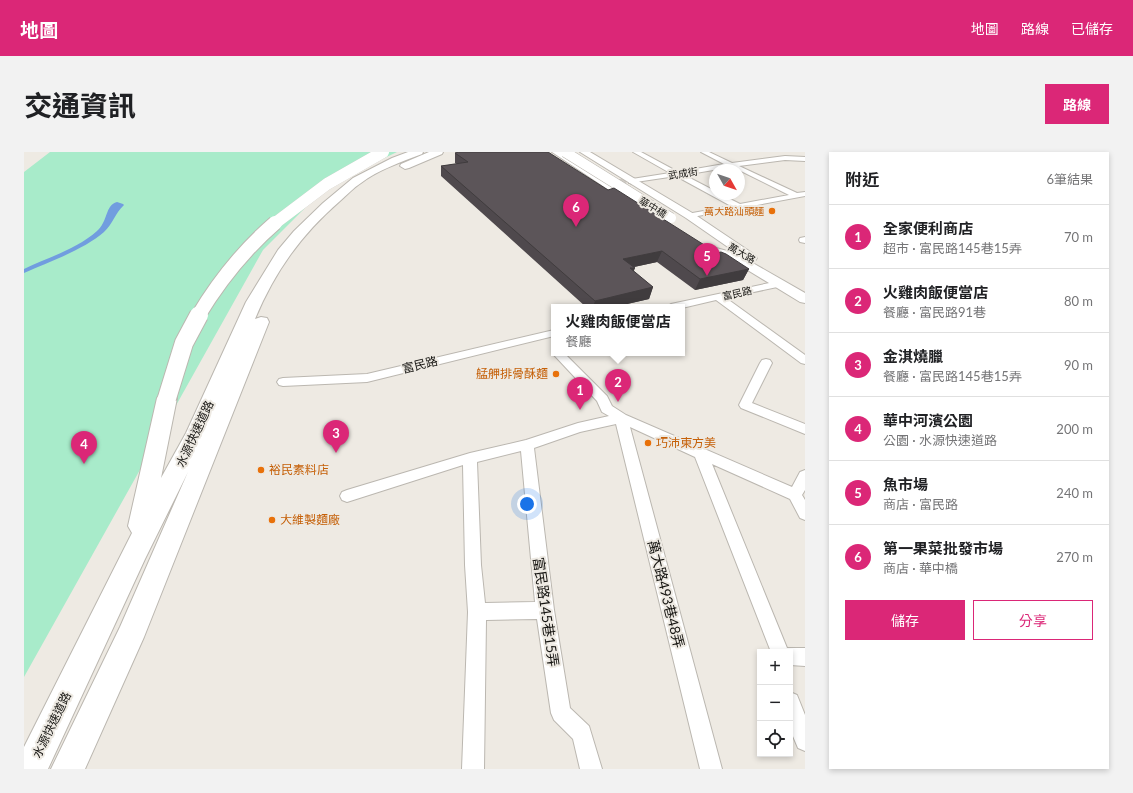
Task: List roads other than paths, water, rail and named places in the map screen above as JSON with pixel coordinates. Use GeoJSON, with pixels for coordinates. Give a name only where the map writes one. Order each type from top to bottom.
{"type":"FeatureCollection","features":[{"type":"Feature","properties":{"kind":"highway"},"geometry":{"type":"LineString","coordinates":[[134,554],[167,398],[177,362],[191,326],[210,295],[232,266],[302,202],[344,172],[383,152]]}},
{"type":"Feature","properties":{"kind":"highway"},"geometry":{"type":"LineString","coordinates":[[407,152],[388,159],[362,173],[363,183],[438,152]]}},
{"type":"Feature","properties":{"kind":"highway","name":"水源快速道路"},"geometry":{"type":"LineString","coordinates":[[31,769],[134,554],[196,433],[254,302],[283,253],[299,234],[327,206],[396,160],[418,152]]}},
{"type":"Feature","properties":{"kind":"highway","name":"水源快速道路"},"geometry":{"type":"LineString","coordinates":[[68,769],[130,638],[286,264],[315,228],[366,180],[402,162],[428,152]]}},
{"type":"Feature","properties":{"kind":"highway"},"geometry":{"type":"LineString","coordinates":[[264,285],[262,270],[268,254],[287,227],[327,190],[330,186],[327,180]]}},
{"type":"Feature","properties":{"kind":"highway"},"geometry":{"type":"LineString","coordinates":[[286,264],[303,250]]}},
{"type":"Feature","properties":{"kind":"main road"},"geometry":{"type":"LineString","coordinates":[[556,152],[674,220]]}},
{"type":"Feature","properties":{"kind":"main road","name":"華中橋"},"geometry":{"type":"LineString","coordinates":[[565,152],[674,220],[746,260]]}},
{"type":"Feature","properties":{"kind":"main road","name":"華中橋"},"geometry":{"type":"LineString","coordinates":[[573,152],[674,220]]}},
{"type":"Feature","properties":{"kind":"main road"},"geometry":{"type":"LineString","coordinates":[[584,152],[690,216],[702,226],[731,243],[746,260]]}},
{"type":"Feature","properties":{"kind":"main road"},"geometry":{"type":"LineString","coordinates":[[697,242],[710,250],[746,260]]}},
{"type":"Feature","properties":{"kind":"main road","name":"萬大路"},"geometry":{"type":"LineString","coordinates":[[746,260],[779,284],[805,300]]}},
{"type":"Feature","properties":{"kind":"main road","name":"萬大路"},"geometry":{"type":"LineString","coordinates":[[746,260],[805,290]]}},
{"type":"Feature","properties":{"kind":"street"},"geometry":{"type":"LineString","coordinates":[[636,152],[739,207]]}},
{"type":"Feature","properties":{"kind":"street"},"geometry":{"type":"LineString","coordinates":[[704,152],[730,164]]}},
{"type":"Feature","properties":{"kind":"street"},"geometry":{"type":"LineString","coordinates":[[775,152],[784,158]]}},
{"type":"Feature","properties":{"kind":"street","name":"武成街"},"geometry":{"type":"LineString","coordinates":[[739,164],[784,158],[805,159]]}},
{"type":"Feature","properties":{"kind":"street","name":"武成街"},"geometry":{"type":"LineString","coordinates":[[632,181],[709,169]]}},
{"type":"Feature","properties":{"kind":"street"},"geometry":{"type":"LineString","coordinates":[[745,171],[801,195]]}},
{"type":"Feature","properties":{"kind":"street"},"geometry":{"type":"LineString","coordinates":[[690,216],[801,195]]}},
{"type":"Feature","properties":{"kind":"street","name":"富民路"},"geometry":{"type":"LineString","coordinates":[[685,304],[779,284]]}},
{"type":"Feature","properties":{"kind":"street"},"geometry":{"type":"LineString","coordinates":[[718,297],[805,360]]}},
{"type":"Feature","properties":{"kind":"street","name":"富民路"},"geometry":{"type":"LineString","coordinates":[[283,382],[367,378],[551,334]]}},
{"type":"Feature","properties":{"kind":"street"},"geometry":{"type":"LineString","coordinates":[[542,336],[551,345]]}},
{"type":"Feature","properties":{"kind":"street"},"geometry":{"type":"LineString","coordinates":[[561,356],[603,399],[607,409],[621,418],[795,495],[805,514]]}},
{"type":"Feature","properties":{"kind":"street"},"geometry":{"type":"LineString","coordinates":[[766,363],[745,405],[805,429]]}},
{"type":"Feature","properties":{"kind":"street"},"geometry":{"type":"LineString","coordinates":[[347,496],[470,458],[527,445],[578,428],[621,418]]}},
{"type":"Feature","properties":{"kind":"street","name":"萬大路493巷48弄"},"geometry":{"type":"LineString","coordinates":[[621,418],[711,769]]}},
{"type":"Feature","properties":{"kind":"street","name":"富民路145巷15弄"},"geometry":{"type":"LineString","coordinates":[[527,445],[544,610],[561,713],[582,733],[591,769]]}},
{"type":"Feature","properties":{"kind":"street"},"geometry":{"type":"LineString","coordinates":[[701,454],[782,649]]}},
{"type":"Feature","properties":{"kind":"street"},"geometry":{"type":"LineString","coordinates":[[470,458],[473,565],[477,612],[473,769]]}},
{"type":"Feature","properties":{"kind":"street"},"geometry":{"type":"LineString","coordinates":[[795,495],[805,476]]}},
{"type":"Feature","properties":{"kind":"street"},"geometry":{"type":"LineString","coordinates":[[477,612],[544,610]]}},
{"type":"Feature","properties":{"kind":"street"},"geometry":{"type":"LineString","coordinates":[[793,655],[805,657]]}},
{"type":"Feature","properties":{"kind":"street"},"geometry":{"type":"LineString","coordinates":[[793,710],[805,741]]}},
{"type":"Feature","properties":{"kind":"water"},"geometry":{"type":"Polygon","coordinates":[[[117,202],[124,205],[118,211],[110,226],[104,232],[87,244],[66,255],[24,273],[24,269],[72,248],[97,231],[101,227],[110,207],[117,202]]]}},
{"type":"Feature","properties":{"kind":"tunnel"},"geometry":{"type":"LineString","coordinates":[[607,185],[632,181]]}},
{"type":"Feature","properties":{"kind":"place","name":"萬大路汕頭麵"},"geometry":{"type":"Point","coordinates":[772,211]}},
{"type":"Feature","properties":{"kind":"place","name":"第一果菜批發市場"},"geometry":{"type":"Point","coordinates":[576,227]}},
{"type":"Feature","properties":{"kind":"place","name":"魚市場"},"geometry":{"type":"Point","coordinates":[707,276]}},
{"type":"Feature","properties":{"kind":"place","name":"艋舺排骨酥麵"},"geometry":{"type":"Point","coordinates":[556,374]}},
{"type":"Feature","properties":{"kind":"place","name":"火雞肉飯便當店"},"geometry":{"type":"Point","coordinates":[618,402]}},
{"type":"Feature","properties":{"kind":"place","name":"全家便利商店"},"geometry":{"type":"Point","coordinates":[580,410]}},
{"type":"Feature","properties":{"kind":"place","name":"巧沛東方美"},"geometry":{"type":"Point","coordinates":[648,443]}},
{"type":"Feature","properties":{"kind":"place","name":"金淇燒臘"},"geometry":{"type":"Point","coordinates":[336,453]}},
{"type":"Feature","properties":{"kind":"place","name":"華中河濱公園"},"geometry":{"type":"Point","coordinates":[84,464]}},
{"type":"Feature","properties":{"kind":"place","name":"裕民素料店"},"geometry":{"type":"Point","coordinates":[261,470]}},
{"type":"Feature","properties":{"kind":"place","name":"大維製麵廠"},"geometry":{"type":"Point","coordinates":[272,520]}}]}
